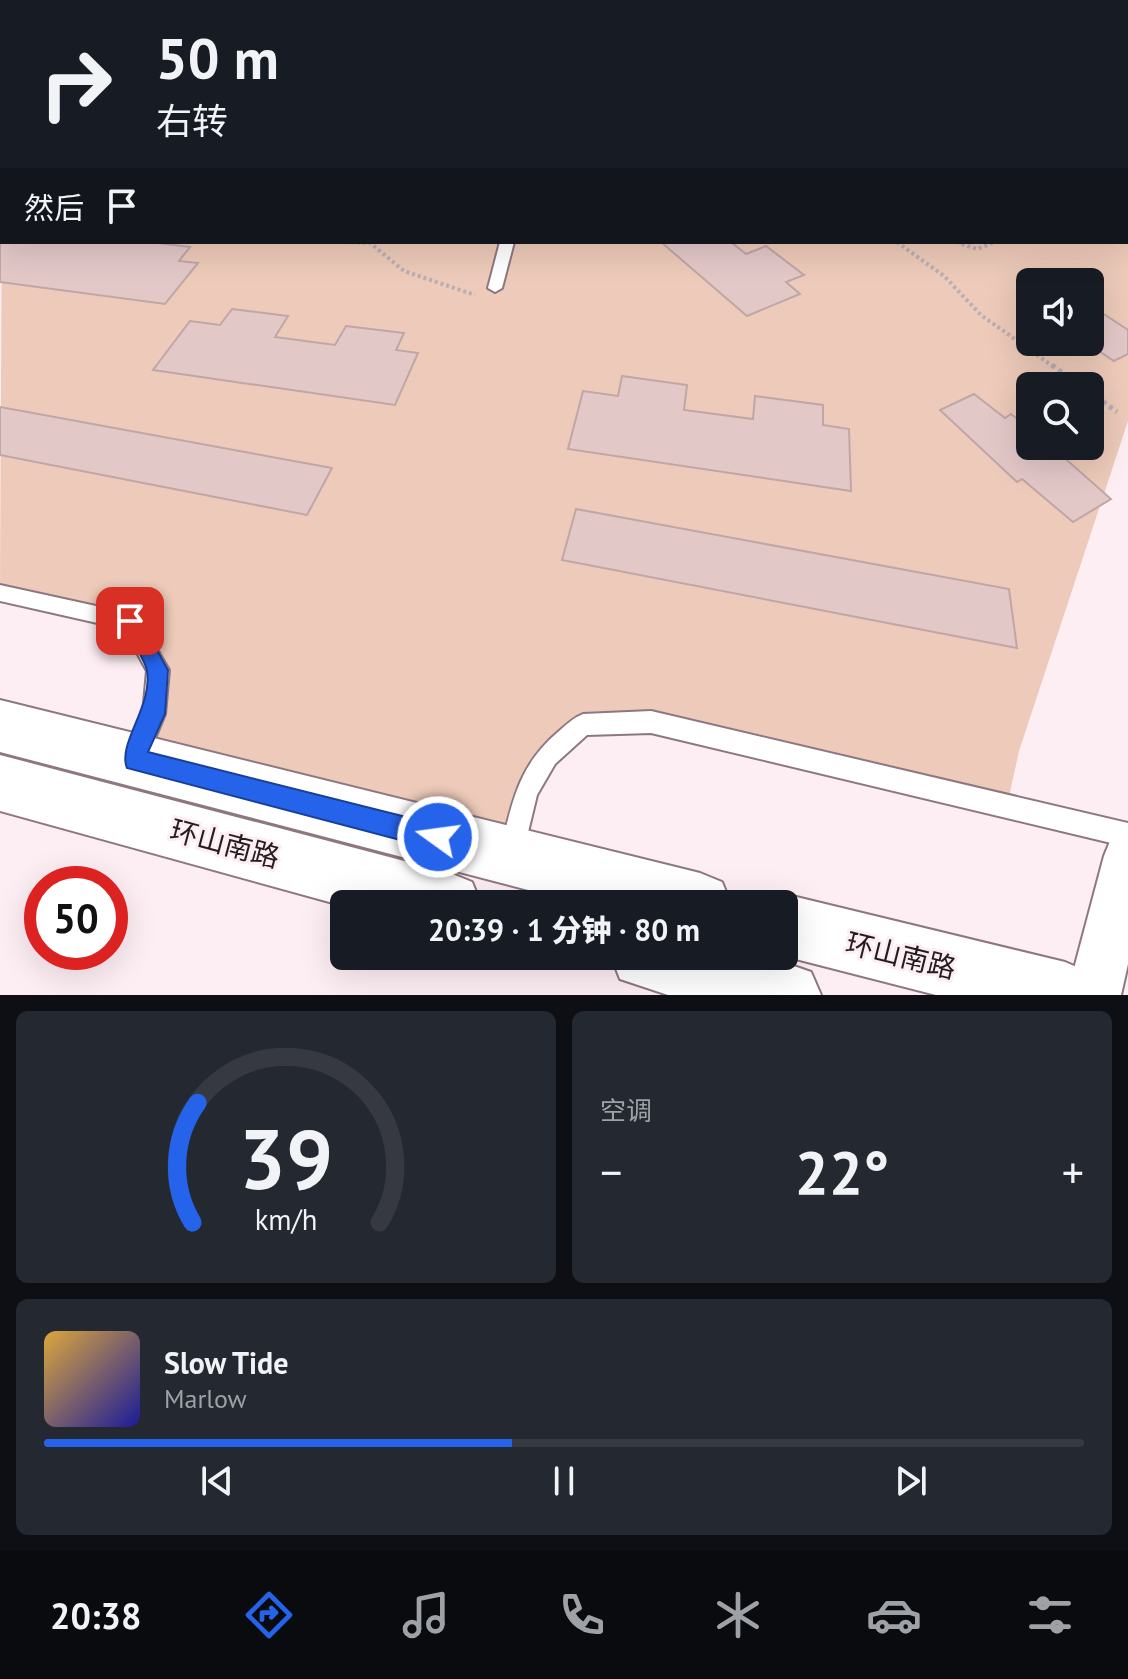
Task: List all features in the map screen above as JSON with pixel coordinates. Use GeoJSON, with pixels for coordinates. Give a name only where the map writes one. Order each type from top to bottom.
{"type":"FeatureCollection","features":[{"type":"Feature","properties":{"kind":"main road"},"geometry":{"type":"LineString","coordinates":[[0,726],[645,890]]}},
{"type":"Feature","properties":{"kind":"main road","name":"环山南路"},"geometry":{"type":"LineString","coordinates":[[0,783],[398,890]]}},
{"type":"Feature","properties":{"kind":"main road","name":"环山南路"},"geometry":{"type":"LineString","coordinates":[[798,928],[1065,995]]}},
{"type":"Feature","properties":{"kind":"main road"},"geometry":{"type":"LineString","coordinates":[[690,970],[758,990]]}},
{"type":"Feature","properties":{"kind":"street"},"geometry":{"type":"LineString","coordinates":[[1094,995],[1128,856]]}},
{"type":"Feature","properties":{"kind":"lane"},"geometry":{"type":"LineString","coordinates":[[495,288],[506,244]]}},
{"type":"Feature","properties":{"kind":"lane"},"geometry":{"type":"LineString","coordinates":[[0,593],[130,621],[158,670],[154,714],[138,746],[135,760]]}},
{"type":"Feature","properties":{"kind":"lane"},"geometry":{"type":"LineString","coordinates":[[512,856],[526,791],[547,756],[583,725],[651,722],[1128,835]]}},
{"type":"Feature","properties":{"kind":"path"},"geometry":{"type":"LineString","coordinates":[[371,244],[396,267],[435,285],[480,296]]}},
{"type":"Feature","properties":{"kind":"path"},"geometry":{"type":"LineString","coordinates":[[907,244],[944,276],[981,315],[1061,372]]}},
{"type":"Feature","properties":{"kind":"path"},"geometry":{"type":"LineString","coordinates":[[962,244],[977,249],[990,244]]}},
{"type":"Feature","properties":{"kind":"path"},"geometry":{"type":"LineString","coordinates":[[1104,402],[1117,412]]}},
{"type":"Feature","properties":{"kind":"shaded area"},"geometry":{"type":"Polygon","coordinates":[[[2,244],[1128,244],[1128,421],[1019,751],[1007,806],[651,722],[583,725],[547,756],[512,856],[135,760],[158,670],[130,621],[0,593],[2,244]]]}},
{"type":"Feature","properties":{"kind":"building"},"geometry":{"type":"Polygon","coordinates":[[[0,244],[166,244],[190,247],[179,261],[198,263],[165,304],[0,282],[0,244]]]}},
{"type":"Feature","properties":{"kind":"building"},"geometry":{"type":"Polygon","coordinates":[[[663,244],[734,244],[746,254],[766,246],[804,275],[786,282],[800,294],[747,316],[663,244]]]}},
{"type":"Feature","properties":{"kind":"building"},"geometry":{"type":"Polygon","coordinates":[[[232,309],[288,316],[275,337],[335,345],[346,326],[404,333],[396,350],[418,353],[395,405],[153,370],[190,321],[220,325],[232,309]]]}},
{"type":"Feature","properties":{"kind":"building"},"geometry":{"type":"Polygon","coordinates":[[[1104,314],[1128,330],[1128,354],[1114,361],[1104,354],[1104,314]]]}},
{"type":"Feature","properties":{"kind":"building"},"geometry":{"type":"Polygon","coordinates":[[[622,376],[687,385],[684,410],[753,419],[755,396],[823,405],[823,425],[849,429],[851,491],[568,449],[583,391],[618,396],[622,376]]]}},
{"type":"Feature","properties":{"kind":"building"},"geometry":{"type":"Polygon","coordinates":[[[974,394],[1005,418],[1011,414],[1016,418],[1016,460],[1067,460],[1111,499],[1073,522],[1022,479],[1017,482],[940,410],[974,394]]]}},
{"type":"Feature","properties":{"kind":"building"},"geometry":{"type":"Polygon","coordinates":[[[0,407],[332,468],[307,515],[0,455],[0,407]]]}},
{"type":"Feature","properties":{"kind":"building"},"geometry":{"type":"Polygon","coordinates":[[[576,509],[1009,589],[1017,648],[562,560],[576,509]]]}},
{"type":"Feature","properties":{"kind":"route"},"geometry":{"type":"LineString","coordinates":[[130,621],[158,670],[154,714],[138,746],[135,760],[438,837]]}}]}
